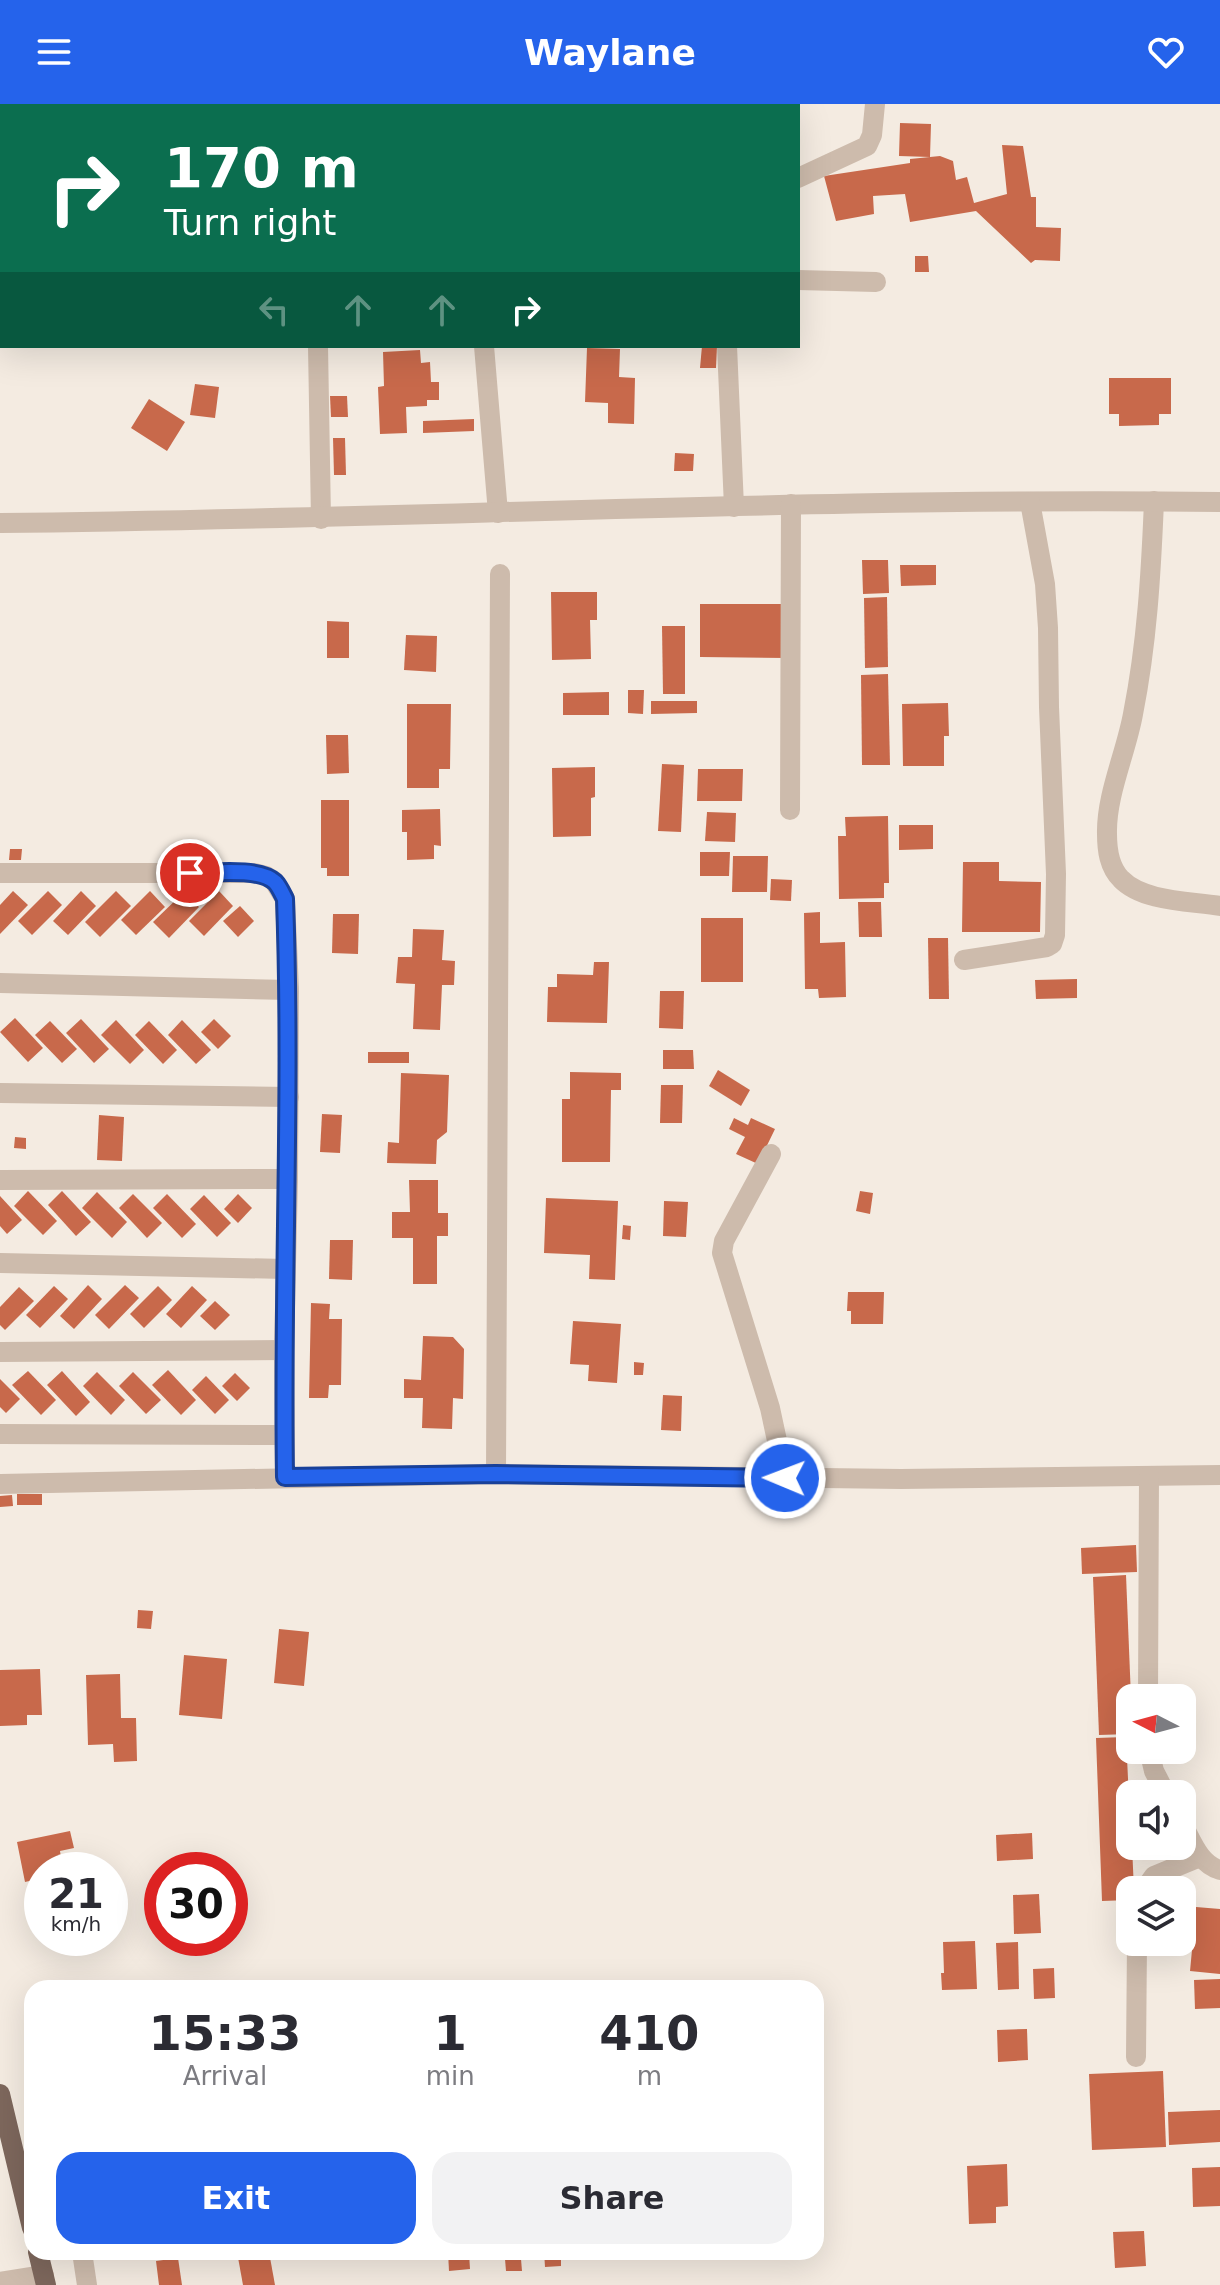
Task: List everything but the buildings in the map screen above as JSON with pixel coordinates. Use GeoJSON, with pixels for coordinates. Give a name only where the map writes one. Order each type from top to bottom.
{"type":"FeatureCollection","features":[{"type":"Feature","properties":{"kind":"main road"},"geometry":{"type":"LineString","coordinates":[[0,2094],[24,2194]]}},
{"type":"Feature","properties":{"kind":"main road"},"geometry":{"type":"LineString","coordinates":[[40,2260],[45,2280]]}},
{"type":"Feature","properties":{"kind":"street"},"geometry":{"type":"LineString","coordinates":[[800,177],[867,146],[872,135],[875,104]]}},
{"type":"Feature","properties":{"kind":"street"},"geometry":{"type":"LineString","coordinates":[[800,280],[876,282]]}},
{"type":"Feature","properties":{"kind":"street"},"geometry":{"type":"LineString","coordinates":[[318,348],[321,519]]}},
{"type":"Feature","properties":{"kind":"street"},"geometry":{"type":"LineString","coordinates":[[484,348],[498,513]]}},
{"type":"Feature","properties":{"kind":"street"},"geometry":{"type":"LineString","coordinates":[[727,348],[734,507]]}},
{"type":"Feature","properties":{"kind":"street"},"geometry":{"type":"LineString","coordinates":[[1154,501],[1145,654],[1133,719],[1110,807],[1107,832],[1110,862],[1122,880],[1145,895],[1220,906]]}},
{"type":"Feature","properties":{"kind":"street"},"geometry":{"type":"LineString","coordinates":[[964,960],[1047,947],[1052,944],[1055,935],[1056,874],[1045,584],[1030,502]]}},
{"type":"Feature","properties":{"kind":"street"},"geometry":{"type":"LineString","coordinates":[[0,523],[321,519],[791,504],[1220,502]]}},
{"type":"Feature","properties":{"kind":"street"},"geometry":{"type":"LineString","coordinates":[[790,810],[791,504]]}},
{"type":"Feature","properties":{"kind":"street"},"geometry":{"type":"LineString","coordinates":[[496,1474],[500,574]]}},
{"type":"Feature","properties":{"kind":"street"},"geometry":{"type":"LineString","coordinates":[[0,873],[254,873],[274,881],[285,899],[289,1097],[285,1477]]}},
{"type":"Feature","properties":{"kind":"street"},"geometry":{"type":"LineString","coordinates":[[0,983],[289,990]]}},
{"type":"Feature","properties":{"kind":"street"},"geometry":{"type":"LineString","coordinates":[[0,1093],[289,1097]]}},
{"type":"Feature","properties":{"kind":"street"},"geometry":{"type":"LineString","coordinates":[[771,1154],[724,1241],[722,1253],[770,1408],[785,1478]]}},
{"type":"Feature","properties":{"kind":"street"},"geometry":{"type":"LineString","coordinates":[[0,1180],[288,1179]]}},
{"type":"Feature","properties":{"kind":"street"},"geometry":{"type":"LineString","coordinates":[[0,1263],[285,1269]]}},
{"type":"Feature","properties":{"kind":"street"},"geometry":{"type":"LineString","coordinates":[[0,1352],[284,1350]]}},
{"type":"Feature","properties":{"kind":"street"},"geometry":{"type":"LineString","coordinates":[[0,1434],[284,1435]]}},
{"type":"Feature","properties":{"kind":"street"},"geometry":{"type":"LineString","coordinates":[[0,1484],[496,1474],[901,1479],[1220,1475]]}},
{"type":"Feature","properties":{"kind":"street"},"geometry":{"type":"LineString","coordinates":[[1148,1684],[1149,1476]]}},
{"type":"Feature","properties":{"kind":"street"},"geometry":{"type":"LineString","coordinates":[[1196,1849],[1212,1868],[1220,1870]]}},
{"type":"Feature","properties":{"kind":"street"},"geometry":{"type":"LineString","coordinates":[[1154,1876],[1200,1857]]}},
{"type":"Feature","properties":{"kind":"street"},"geometry":{"type":"LineString","coordinates":[[1136,2057],[1137,1956]]}},
{"type":"Feature","properties":{"kind":"street"},"geometry":{"type":"LineString","coordinates":[[83,2260],[87,2285]]}},
{"type":"Feature","properties":{"kind":"street"},"geometry":{"type":"LineString","coordinates":[[0,2282],[45,2280]]}},
{"type":"Feature","properties":{"kind":"route"},"geometry":{"type":"LineString","coordinates":[[190,873],[254,873],[266,876],[274,881],[285,899],[289,1043],[284,1323],[285,1477],[496,1474],[785,1478]]}}]}
